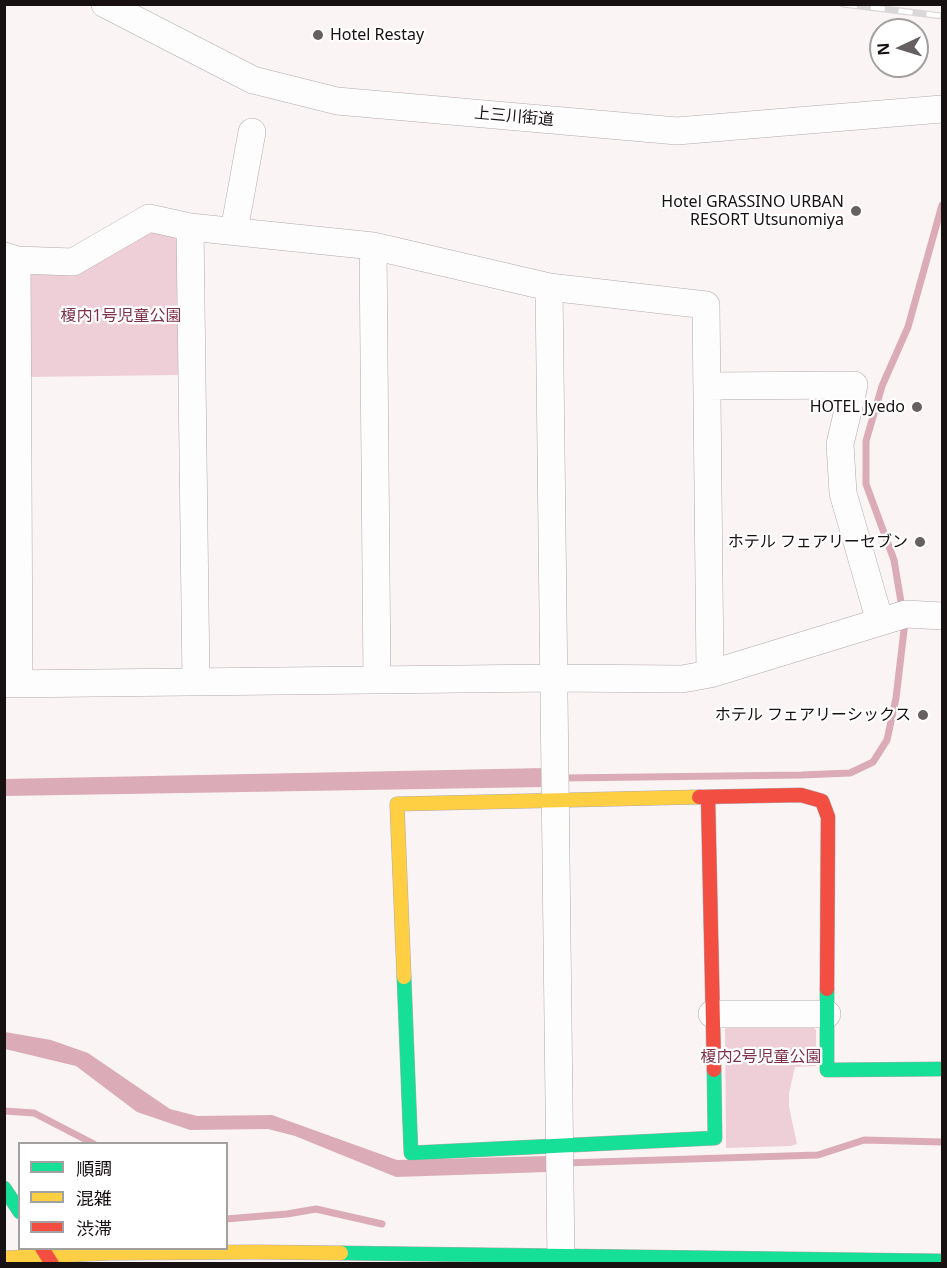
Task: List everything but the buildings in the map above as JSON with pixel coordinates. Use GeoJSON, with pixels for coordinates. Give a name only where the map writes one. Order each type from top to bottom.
{"type":"FeatureCollection","features":[{"type":"Feature","properties":{"kind":"main road"},"geometry":{"type":"LineString","coordinates":[[708,797],[715,1138],[411,1153],[397,804],[555,800],[801,795],[822,801],[828,817],[827,1070],[942,1069]]}},
{"type":"Feature","properties":{"kind":"main road"},"geometry":{"type":"LineString","coordinates":[[4,1188],[18,1209]]}},
{"type":"Feature","properties":{"kind":"main road"},"geometry":{"type":"LineString","coordinates":[[4,1258],[109,1253],[256,1252],[561,1260],[942,1261]]}},
{"type":"Feature","properties":{"kind":"street","name":"上三川街道"},"geometry":{"type":"LineString","coordinates":[[105,4],[253,80],[337,101],[677,131],[942,109]]}},
{"type":"Feature","properties":{"kind":"street"},"geometry":{"type":"LineString","coordinates":[[234,231],[252,132]]}},
{"type":"Feature","properties":{"kind":"street"},"geometry":{"type":"LineString","coordinates":[[710,674],[706,305],[549,286],[373,246],[190,227],[149,218],[73,262],[11,258],[12,684],[554,678],[682,679],[710,674],[906,614],[942,616]]}},
{"type":"Feature","properties":{"kind":"street"},"geometry":{"type":"LineString","coordinates":[[190,227],[196,682]]}},
{"type":"Feature","properties":{"kind":"street"},"geometry":{"type":"LineString","coordinates":[[373,246],[377,680]]}},
{"type":"Feature","properties":{"kind":"street"},"geometry":{"type":"LineString","coordinates":[[549,286],[561,1260]]}},
{"type":"Feature","properties":{"kind":"street"},"geometry":{"type":"LineString","coordinates":[[707,386],[854,385],[840,444],[843,494],[880,622]]}},
{"type":"Feature","properties":{"kind":"street"},"geometry":{"type":"LineString","coordinates":[[712,1014],[827,1014]]}},
{"type":"Feature","properties":{"kind":"green space","name":"榎内1号児童公園"},"geometry":{"type":"Polygon","coordinates":[[[154,232],[173,234],[181,247],[181,375],[26,377],[28,268],[154,232]]]}},
{"type":"Feature","properties":{"kind":"green space","name":"榎内2号児童公園"},"geometry":{"type":"Polygon","coordinates":[[[734,1019],[806,1021],[816,1030],[816,1066],[795,1067],[789,1093],[789,1107],[797,1144],[726,1148],[725,1029],[734,1019]]]}},
{"type":"Feature","properties":{"kind":"shaded area"},"geometry":{"type":"Polygon","coordinates":[[[545,768],[545,787],[5,796],[4,779],[545,768]]]}},
{"type":"Feature","properties":{"kind":"shaded area"},"geometry":{"type":"Polygon","coordinates":[[[5,1032],[51,1040],[88,1053],[170,1109],[197,1116],[272,1115],[397,1160],[547,1156],[548,1172],[396,1177],[295,1136],[268,1129],[190,1130],[137,1112],[76,1066],[5,1049],[5,1032]]]}},
{"type":"Feature","properties":{"kind":"waterway"},"geometry":{"type":"LineString","coordinates":[[902,608],[894,560],[866,484],[866,441],[882,386],[908,327],[942,205]]}},
{"type":"Feature","properties":{"kind":"waterway"},"geometry":{"type":"LineString","coordinates":[[562,778],[850,773],[873,762],[887,740],[896,698],[905,622]]}},
{"type":"Feature","properties":{"kind":"waterway"},"geometry":{"type":"LineString","coordinates":[[4,1111],[34,1113],[90,1142]]}},
{"type":"Feature","properties":{"kind":"waterway"},"geometry":{"type":"LineString","coordinates":[[565,1163],[818,1155],[864,1140],[942,1142]]}},
{"type":"Feature","properties":{"kind":"waterway"},"geometry":{"type":"LineString","coordinates":[[228,1219],[316,1209],[382,1224]]}},
{"type":"Feature","properties":{"kind":"railway"},"geometry":{"type":"LineString","coordinates":[[843,4],[942,16]]}},
{"type":"Feature","properties":{"kind":"traffic: fast"},"geometry":{"type":"LineString","coordinates":[[404,977],[411,1153],[715,1138],[714,1070]]}},
{"type":"Feature","properties":{"kind":"traffic: fast"},"geometry":{"type":"LineString","coordinates":[[827,989],[827,1070],[942,1069]]}},
{"type":"Feature","properties":{"kind":"traffic: fast"},"geometry":{"type":"LineString","coordinates":[[4,1188],[18,1209]]}},
{"type":"Feature","properties":{"kind":"traffic: fast"},"geometry":{"type":"LineString","coordinates":[[341,1253],[942,1261]]}},
{"type":"Feature","properties":{"kind":"traffic: slow"},"geometry":{"type":"LineString","coordinates":[[404,977],[397,804],[699,797]]}},
{"type":"Feature","properties":{"kind":"traffic: slow"},"geometry":{"type":"LineString","coordinates":[[4,1258],[109,1253],[341,1253]]}},
{"type":"Feature","properties":{"kind":"traffic: jam"},"geometry":{"type":"LineString","coordinates":[[699,797],[801,795],[822,801],[828,817],[827,989]]}},
{"type":"Feature","properties":{"kind":"traffic: jam"},"geometry":{"type":"LineString","coordinates":[[708,797],[714,1070]]}},
{"type":"Feature","properties":{"kind":"traffic: jam"},"geometry":{"type":"LineString","coordinates":[[43,1250],[52,1264]]}},
{"type":"Feature","properties":{"kind":"place","name":"Hotel Restay"},"geometry":{"type":"Point","coordinates":[318,35]}},
{"type":"Feature","properties":{"kind":"place","name":"Hotel GRASSINO URBAN RESORT Utsunomiya"},"geometry":{"type":"Point","coordinates":[856,211]}},
{"type":"Feature","properties":{"kind":"place","name":"HOTEL Jyedo"},"geometry":{"type":"Point","coordinates":[917,407]}},
{"type":"Feature","properties":{"kind":"place","name":"ホテル フェアリーセブン"},"geometry":{"type":"Point","coordinates":[920,542]}},
{"type":"Feature","properties":{"kind":"place","name":"ホテル フェアリーシックス"},"geometry":{"type":"Point","coordinates":[923,715]}}]}
